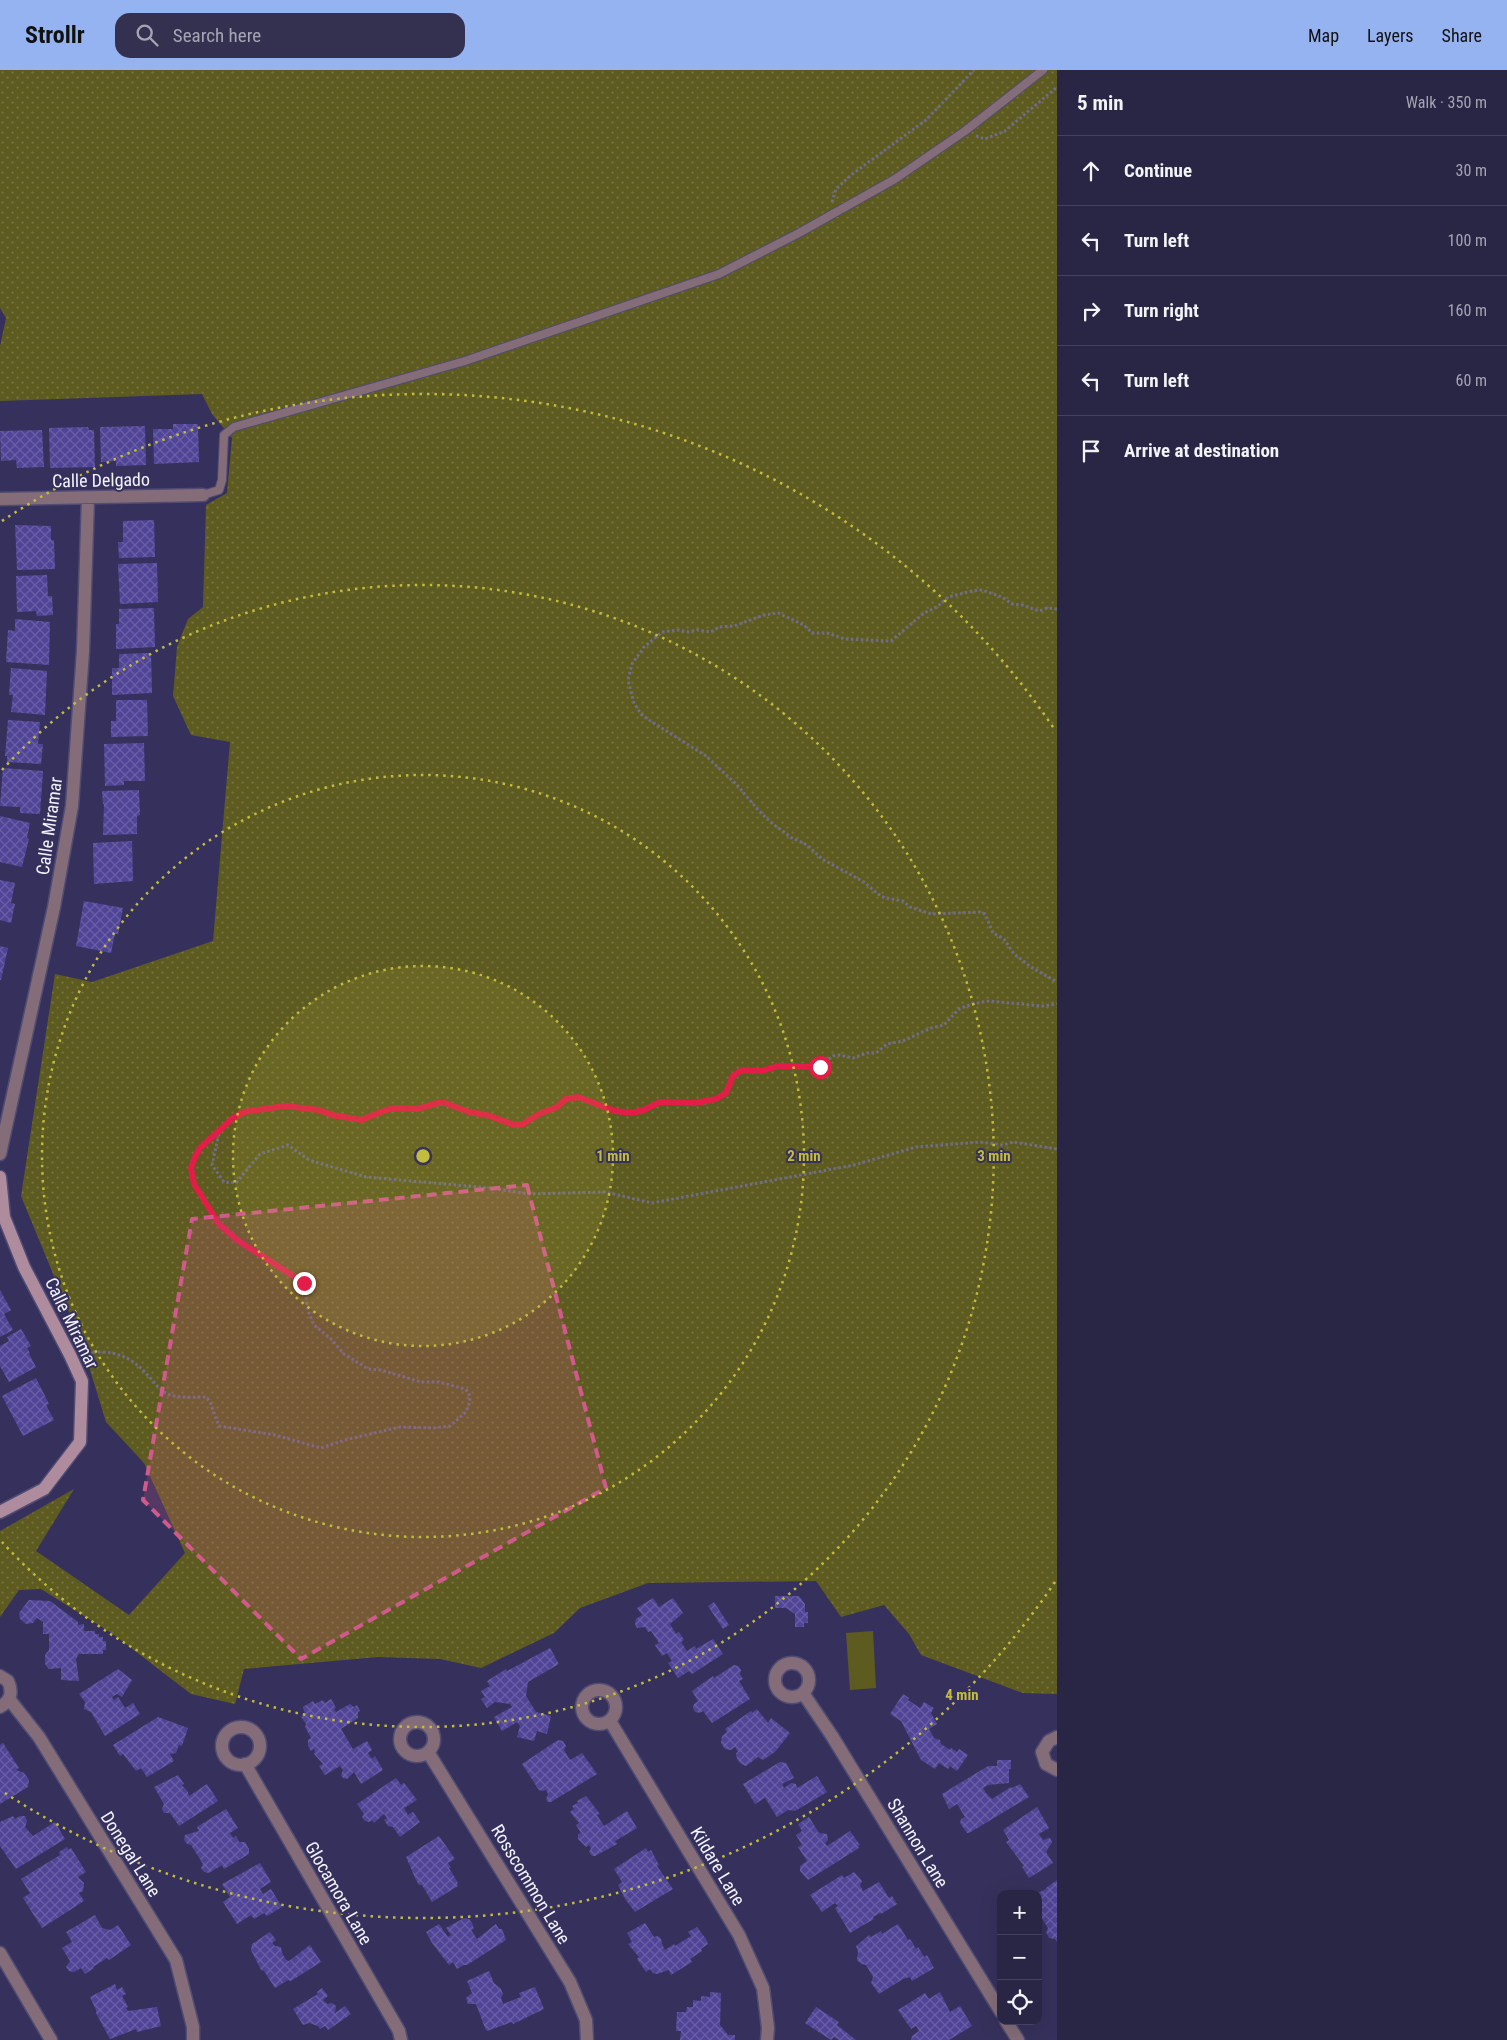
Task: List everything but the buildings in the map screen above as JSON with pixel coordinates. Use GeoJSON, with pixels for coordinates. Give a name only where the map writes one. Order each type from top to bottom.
{"type":"FeatureCollection","features":[{"type":"Feature","properties":{"kind":"street","name":"Calle Delgado"},"geometry":{"type":"LineString","coordinates":[[0,499],[203,496]]}},
{"type":"Feature","properties":{"kind":"street","name":"Calle Miramar"},"geometry":{"type":"LineString","coordinates":[[0,1154],[54,907],[72,806],[83,651],[88,498]]}},
{"type":"Feature","properties":{"kind":"street","name":"Calle Miramar"},"geometry":{"type":"LineString","coordinates":[[0,1177],[4,1217],[24,1267],[82,1381],[80,1442],[44,1489],[0,1512]]}},
{"type":"Feature","properties":{"kind":"street","name":"Donegal Lane"},"geometry":{"type":"LineString","coordinates":[[0,1676],[8,1681],[11,1687],[5,1703],[39,1737],[176,1960],[193,2027],[193,2040]]}},
{"type":"Feature","properties":{"kind":"street","name":"Shannon Lane"},"geometry":{"type":"LineString","coordinates":[[803,1693],[832,1736],[997,2005]]}},
{"type":"Feature","properties":{"kind":"street","name":"Kildare Lane"},"geometry":{"type":"LineString","coordinates":[[610,1720],[739,1935],[763,1988],[768,2028],[767,2040]]}},
{"type":"Feature","properties":{"kind":"street"},"geometry":{"type":"LineString","coordinates":[[1057,1737],[1049,1741],[1042,1752],[1046,1764],[1057,1770]]}},
{"type":"Feature","properties":{"kind":"street","name":"Rosscommon Lane"},"geometry":{"type":"LineString","coordinates":[[428,1752],[570,1982],[586,2020],[588,2040]]}},
{"type":"Feature","properties":{"kind":"street","name":"Glocamora Lane"},"geometry":{"type":"LineString","coordinates":[[245,1764],[399,2032],[401,2040]]}},
{"type":"Feature","properties":{"kind":"street"},"geometry":{"type":"LineString","coordinates":[[0,1953],[51,2040]]}},
{"type":"Feature","properties":{"kind":"street"},"geometry":{"type":"LineString","coordinates":[[1009,2025],[1018,2040]]}},
{"type":"Feature","properties":{"kind":"lane"},"geometry":{"type":"LineString","coordinates":[[203,496],[219,490],[222,480],[224,435],[234,427],[465,361],[719,274],[799,233],[895,179],[966,131],[1043,70]]}},
{"type":"Feature","properties":{"kind":"path"},"geometry":{"type":"LineString","coordinates":[[831,204],[836,188],[926,120],[974,70]]}},
{"type":"Feature","properties":{"kind":"path"},"geometry":{"type":"LineString","coordinates":[[966,131],[984,139],[1005,131],[1057,87]]}},
{"type":"Feature","properties":{"kind":"path"},"geometry":{"type":"LineString","coordinates":[[1057,609],[1047,608],[1039,611],[1022,605],[1012,604],[1002,597],[982,590],[972,591],[948,597],[937,607],[924,613],[891,641],[845,639],[828,633],[812,633],[804,625],[778,614],[764,615],[734,626],[719,627],[711,632],[678,630],[662,632],[638,653],[632,664],[628,680],[634,703],[641,714],[706,756],[737,784],[759,812],[792,838],[807,845],[822,859],[864,882],[885,898],[903,901],[910,907],[931,914],[980,912],[985,914],[993,933],[1004,940],[1014,954],[1031,967],[1057,982]]}},
{"type":"Feature","properties":{"kind":"path"},"geometry":{"type":"LineString","coordinates":[[70,1355],[101,1351],[128,1357],[142,1368],[158,1388],[170,1394],[206,1397],[210,1402],[219,1426],[275,1435],[321,1448],[345,1440],[400,1427],[433,1428],[450,1426],[466,1412],[470,1401],[469,1393],[465,1389],[439,1382],[421,1382],[381,1370],[368,1369],[344,1354],[331,1339],[314,1325],[308,1313],[307,1290],[304,1283],[237,1240],[219,1224],[194,1184],[191,1168],[200,1148],[233,1118],[244,1112],[285,1106],[319,1110],[332,1115],[361,1120],[386,1110],[396,1108],[417,1109],[445,1103],[514,1125],[523,1124],[539,1114],[557,1107],[566,1099],[578,1097],[621,1113],[644,1110],[660,1102],[706,1103],[723,1096],[729,1088],[733,1076],[742,1070],[762,1071],[778,1066],[789,1068],[808,1066],[816,1068],[820,1067],[832,1056],[839,1055],[853,1058],[867,1053],[876,1053],[887,1044],[903,1041],[931,1028],[944,1025],[959,1009],[972,1004],[989,1001],[1042,1006],[1057,1004]]}},
{"type":"Feature","properties":{"kind":"path"},"geometry":{"type":"LineString","coordinates":[[220,1129],[212,1165],[224,1182],[236,1183],[260,1154],[288,1145],[309,1160],[366,1177],[490,1188],[529,1194],[605,1192],[652,1203],[854,1165],[916,1148],[980,1142],[1003,1145],[1014,1142],[1057,1149]]}},
{"type":"Feature","properties":{"kind":"highlighted area"},"geometry":{"type":"Polygon","coordinates":[[[527,1185],[606,1488],[301,1659],[143,1500],[192,1219],[527,1185]]]}},
{"type":"Feature","properties":{"kind":"shaded area"},"geometry":{"type":"Polygon","coordinates":[[[0,70],[1057,70],[1057,1694],[1023,1693],[921,1655],[909,1634],[884,1605],[841,1617],[816,1581],[648,1583],[580,1608],[554,1633],[481,1668],[440,1659],[378,1657],[244,1669],[235,1704],[191,1694],[113,1634],[41,1589],[19,1590],[0,1617],[0,1531],[74,1489],[36,1551],[129,1615],[185,1553],[144,1463],[106,1422],[82,1344],[21,1196],[55,974],[92,982],[213,941],[230,742],[191,735],[173,696],[177,647],[188,619],[203,607],[206,505],[227,493],[232,438],[212,414],[202,394],[0,401],[0,346],[6,318],[0,308],[0,70]]]}},
{"type":"Feature","properties":{"kind":"shaded area"},"geometry":{"type":"Polygon","coordinates":[[[873,1631],[876,1688],[850,1690],[846,1633],[873,1631]]]}},
{"type":"Feature","properties":{"kind":"route"},"geometry":{"type":"LineString","coordinates":[[304,1283],[237,1240],[219,1224],[194,1184],[191,1168],[200,1148],[233,1118],[244,1112],[285,1106],[319,1110],[332,1115],[361,1120],[386,1110],[396,1108],[417,1109],[445,1103],[514,1125],[523,1124],[539,1114],[557,1107],[566,1099],[578,1097],[621,1113],[632,1113],[644,1110],[660,1102],[706,1103],[723,1096],[729,1088],[733,1076],[742,1070],[762,1071],[778,1066],[789,1068],[800,1066],[820,1067]]}}]}
